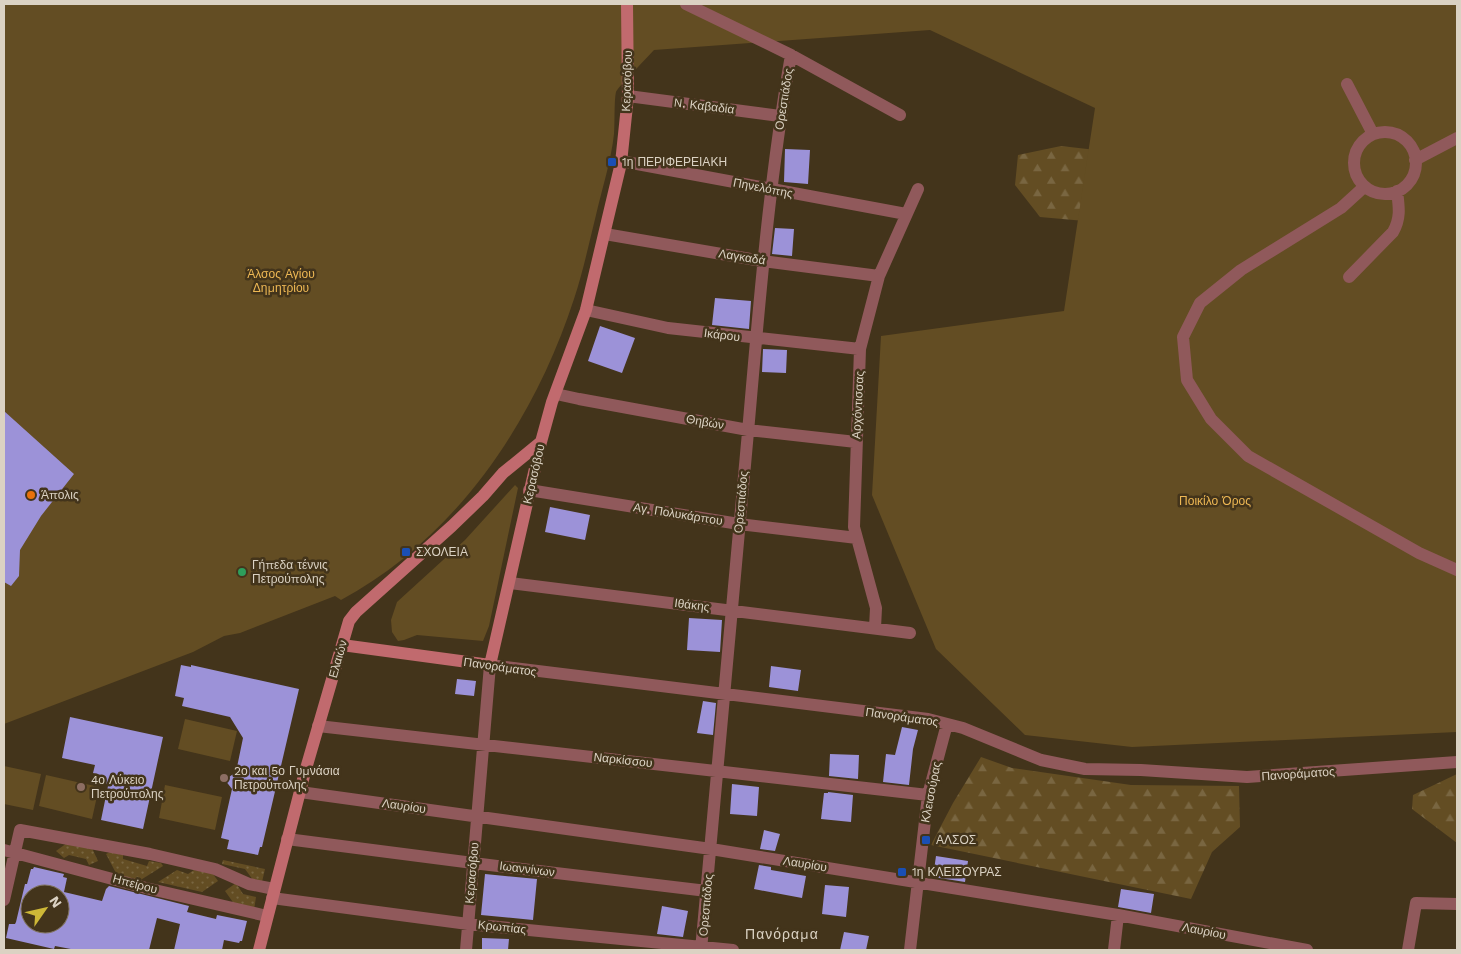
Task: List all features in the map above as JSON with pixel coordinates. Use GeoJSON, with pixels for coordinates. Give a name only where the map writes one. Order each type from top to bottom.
{"type":"FeatureCollection","features":[{"type":"Feature","properties":{"kind":"street","name":"Κερασόβου"},"geometry":{"type":"LineString","coordinates":[[466,950],[490,666],[541,442],[586,310],[621,161],[628,96],[627,4]]}},
{"type":"Feature","properties":{"kind":"street"},"geometry":{"type":"LineString","coordinates":[[686,4],[791,55],[900,115]]}},
{"type":"Feature","properties":{"kind":"street","name":"Ορεστιάδος"},"geometry":{"type":"LineString","coordinates":[[702,949],[726,695],[731,610],[762,261],[780,116],[791,55]]}},
{"type":"Feature","properties":{"kind":"street"},"geometry":{"type":"LineString","coordinates":[[1347,84],[1373,134]]}},
{"type":"Feature","properties":{"kind":"street","name":"N. Καβαδία"},"geometry":{"type":"LineString","coordinates":[[628,96],[780,116]]}},
{"type":"Feature","properties":{"kind":"street"},"geometry":{"type":"LineString","coordinates":[[1382,132],[1392,133],[1408,143],[1413,151],[1415,160],[1415,170],[1411,180],[1404,188],[1397,192],[1384,194],[1373,192],[1364,186],[1354,168],[1354,158],[1364,140],[1373,134],[1382,132]]}},
{"type":"Feature","properties":{"kind":"street"},"geometry":{"type":"LineString","coordinates":[[1415,160],[1457,138]]}},
{"type":"Feature","properties":{"kind":"street","name":"Πηνελόπης"},"geometry":{"type":"LineString","coordinates":[[621,161],[906,214]]}},
{"type":"Feature","properties":{"kind":"street"},"geometry":{"type":"LineString","coordinates":[[1364,186],[1340,208],[1241,270],[1200,302],[1183,337],[1187,380],[1211,420],[1248,456],[1419,554],[1456,568]]}},
{"type":"Feature","properties":{"kind":"street","name":"Αρχόντισσας"},"geometry":{"type":"LineString","coordinates":[[875,628],[876,608],[854,526],[860,349],[879,276],[918,189]]}},
{"type":"Feature","properties":{"kind":"street"},"geometry":{"type":"LineString","coordinates":[[1349,277],[1393,232],[1398,224],[1400,213],[1397,192]]}},
{"type":"Feature","properties":{"kind":"street","name":"Λαγκαδά"},"geometry":{"type":"LineString","coordinates":[[605,234],[762,261],[879,276]]}},
{"type":"Feature","properties":{"kind":"street","name":"Ικάρου"},"geometry":{"type":"LineString","coordinates":[[586,310],[668,328],[860,349]]}},
{"type":"Feature","properties":{"kind":"street","name":"Θηβών"},"geometry":{"type":"LineString","coordinates":[[556,394],[748,430],[856,442]]}},
{"type":"Feature","properties":{"kind":"street","name":"Ελαιών"},"geometry":{"type":"LineString","coordinates":[[259,950],[318,726],[350,621],[356,612],[483,496],[503,473],[541,442]]}},
{"type":"Feature","properties":{"kind":"street","name":"Αγ. Πολυκάρπου"},"geometry":{"type":"LineString","coordinates":[[529,490],[739,524],[857,538]]}},
{"type":"Feature","properties":{"kind":"street","name":"Ιθάκης"},"geometry":{"type":"LineString","coordinates":[[510,583],[910,633]]}},
{"type":"Feature","properties":{"kind":"street","name":"Πανοράματος"},"geometry":{"type":"LineString","coordinates":[[342,645],[490,666],[918,718],[963,728],[1041,760],[1085,769],[1141,770],[1247,777],[1457,762]]}},
{"type":"Feature","properties":{"kind":"street","name":"Κλεισούρας"},"geometry":{"type":"LineString","coordinates":[[910,950],[928,795],[947,724]]}},
{"type":"Feature","properties":{"kind":"street","name":"Ναρκίσσου"},"geometry":{"type":"LineString","coordinates":[[318,726],[928,795]]}},
{"type":"Feature","properties":{"kind":"street","name":"Λαυρίου"},"geometry":{"type":"LineString","coordinates":[[300,792],[711,849],[1118,915],[1307,950]]}},
{"type":"Feature","properties":{"kind":"street"},"geometry":{"type":"LineString","coordinates":[[4,900],[9,851],[20,830],[141,852],[215,869],[273,894]]}},
{"type":"Feature","properties":{"kind":"street","name":"Ιωαννίνων"},"geometry":{"type":"LineString","coordinates":[[287,839],[707,891]]}},
{"type":"Feature","properties":{"kind":"street","name":"Ηπείρου"},"geometry":{"type":"LineString","coordinates":[[9,851],[146,888],[267,916]]}},
{"type":"Feature","properties":{"kind":"street","name":"Κρωπίας"},"geometry":{"type":"LineString","coordinates":[[273,894],[468,924],[702,949],[733,950]]}},
{"type":"Feature","properties":{"kind":"street"},"geometry":{"type":"LineString","coordinates":[[1408,950],[1416,903],[1457,904]]}},
{"type":"Feature","properties":{"kind":"street"},"geometry":{"type":"LineString","coordinates":[[1114,950],[1118,915]]}},
{"type":"Feature","properties":{"kind":"green space","name":"Ποικίλο Όρος"},"geometry":{"type":"Polygon","coordinates":[[[4,4],[1457,4],[1457,732],[1132,747],[1025,735],[936,649],[872,495],[881,336],[1064,311],[1095,108],[930,30],[654,50],[616,92],[614,134],[609,165],[574,299],[557,345],[537,389],[513,432],[486,472],[455,510],[420,544],[382,574],[341,600],[335,596],[240,633],[224,636],[193,652],[4,724],[4,4]]]}},
{"type":"Feature","properties":{"kind":"green space"},"geometry":{"type":"Polygon","coordinates":[[[1061,146],[1131,154],[1085,221],[1040,217],[1015,185],[1018,155],[1061,146]]]}},
{"type":"Feature","properties":{"kind":"green space"},"geometry":{"type":"Polygon","coordinates":[[[515,485],[518,488],[489,626],[483,641],[417,635],[398,641],[392,632],[391,620],[397,602],[465,540],[515,485]]]}},
{"type":"Feature","properties":{"kind":"green space"},"geometry":{"type":"Polygon","coordinates":[[[185,719],[237,731],[230,761],[178,749],[185,719]]]}},
{"type":"Feature","properties":{"kind":"green space"},"geometry":{"type":"Polygon","coordinates":[[[981,757],[1012,768],[1131,785],[1239,786],[1240,827],[1212,852],[1191,899],[931,845],[953,803],[981,757]]]}},
{"type":"Feature","properties":{"kind":"green space"},"geometry":{"type":"Polygon","coordinates":[[[4,766],[41,774],[33,810],[4,804],[4,766]]]}},
{"type":"Feature","properties":{"kind":"green space"},"geometry":{"type":"Polygon","coordinates":[[[1457,774],[1457,843],[1412,809],[1413,795],[1457,774]]]}},
{"type":"Feature","properties":{"kind":"green space"},"geometry":{"type":"Polygon","coordinates":[[[46,775],[99,787],[92,819],[39,806],[46,775]]]}},
{"type":"Feature","properties":{"kind":"green space"},"geometry":{"type":"Polygon","coordinates":[[[165,785],[222,797],[215,830],[159,818],[165,785]]]}},
{"type":"Feature","properties":{"kind":"green space"},"geometry":{"type":"Polygon","coordinates":[[[67,843],[92,848],[98,861],[89,865],[86,859],[69,855],[64,858],[56,851],[67,843]]]}},
{"type":"Feature","properties":{"kind":"green space"},"geometry":{"type":"Polygon","coordinates":[[[110,852],[123,855],[123,859],[147,866],[149,861],[161,863],[163,866],[139,881],[117,875],[106,854],[110,852]]]}},
{"type":"Feature","properties":{"kind":"green space"},"geometry":{"type":"Polygon","coordinates":[[[223,860],[265,869],[262,882],[253,880],[245,869],[222,864],[223,860]]]}},
{"type":"Feature","properties":{"kind":"green space"},"geometry":{"type":"Polygon","coordinates":[[[177,870],[188,874],[194,870],[213,874],[218,881],[202,892],[158,882],[177,870]]]}},
{"type":"Feature","properties":{"kind":"green space"},"geometry":{"type":"Polygon","coordinates":[[[236,883],[243,894],[256,897],[254,910],[235,905],[225,891],[236,883]]]}},
{"type":"Feature","properties":{"kind":"building"},"geometry":{"type":"Polygon","coordinates":[[[785,149],[810,150],[808,184],[784,182],[785,149]]]}},
{"type":"Feature","properties":{"kind":"building"},"geometry":{"type":"Polygon","coordinates":[[[775,228],[794,229],[792,256],[772,254],[775,228]]]}},
{"type":"Feature","properties":{"kind":"building"},"geometry":{"type":"Polygon","coordinates":[[[715,298],[751,301],[749,329],[712,325],[715,298]]]}},
{"type":"Feature","properties":{"kind":"building"},"geometry":{"type":"Polygon","coordinates":[[[600,326],[635,338],[622,373],[588,361],[600,326]]]}},
{"type":"Feature","properties":{"kind":"building"},"geometry":{"type":"Polygon","coordinates":[[[763,349],[787,350],[786,373],[762,372],[763,349]]]}},
{"type":"Feature","properties":{"kind":"building","name":"Άπολις"},"geometry":{"type":"Polygon","coordinates":[[[4,411],[74,474],[41,516],[20,550],[19,576],[11,586],[4,582],[4,411]]]}},
{"type":"Feature","properties":{"kind":"building"},"geometry":{"type":"Polygon","coordinates":[[[550,507],[590,515],[585,540],[545,532],[550,507]]]}},
{"type":"Feature","properties":{"kind":"building"},"geometry":{"type":"Polygon","coordinates":[[[689,618],[722,620],[720,652],[687,650],[689,618]]]}},
{"type":"Feature","properties":{"kind":"building"},"geometry":{"type":"Polygon","coordinates":[[[181,665],[191,667],[191,665],[299,689],[262,847],[260,847],[258,855],[227,849],[229,840],[221,838],[232,789],[225,780],[236,772],[243,738],[230,717],[182,706],[184,698],[175,696],[181,665]]]}},
{"type":"Feature","properties":{"kind":"building"},"geometry":{"type":"Polygon","coordinates":[[[771,666],[801,670],[798,691],[769,687],[771,666]]]}},
{"type":"Feature","properties":{"kind":"building"},"geometry":{"type":"Polygon","coordinates":[[[457,679],[476,681],[474,696],[455,694],[457,679]]]}},
{"type":"Feature","properties":{"kind":"building"},"geometry":{"type":"Polygon","coordinates":[[[703,701],[716,703],[713,735],[697,733],[703,701]]]}},
{"type":"Feature","properties":{"kind":"building"},"geometry":{"type":"Polygon","coordinates":[[[70,717],[163,737],[143,829],[101,820],[108,786],[101,775],[93,773],[95,765],[62,758],[70,717]]]}},
{"type":"Feature","properties":{"kind":"building"},"geometry":{"type":"Polygon","coordinates":[[[902,727],[918,730],[913,749],[909,785],[883,782],[886,754],[895,755],[902,727]]]}},
{"type":"Feature","properties":{"kind":"building"},"geometry":{"type":"Polygon","coordinates":[[[830,754],[859,755],[858,779],[829,776],[830,754]]]}},
{"type":"Feature","properties":{"kind":"building"},"geometry":{"type":"Polygon","coordinates":[[[732,784],[759,787],[757,816],[730,814],[732,784]]]}},
{"type":"Feature","properties":{"kind":"building"},"geometry":{"type":"Polygon","coordinates":[[[824,793],[853,795],[851,822],[821,819],[824,793]]]}},
{"type":"Feature","properties":{"kind":"building"},"geometry":{"type":"Polygon","coordinates":[[[764,830],[780,834],[775,851],[760,849],[764,830]]]}},
{"type":"Feature","properties":{"kind":"building"},"geometry":{"type":"Polygon","coordinates":[[[936,856],[968,861],[965,882],[933,877],[936,856]]]}},
{"type":"Feature","properties":{"kind":"building"},"geometry":{"type":"Polygon","coordinates":[[[759,865],[771,867],[771,870],[806,876],[802,898],[754,889],[759,865]]]}},
{"type":"Feature","properties":{"kind":"building"},"geometry":{"type":"Polygon","coordinates":[[[34,867],[64,874],[63,877],[67,878],[66,884],[27,884],[31,869],[34,867]]]}},
{"type":"Feature","properties":{"kind":"building"},"geometry":{"type":"Polygon","coordinates":[[[485,874],[537,879],[533,920],[481,915],[485,874]]]}},
{"type":"Feature","properties":{"kind":"building"},"geometry":{"type":"Polygon","coordinates":[[[825,885],[849,887],[846,917],[822,914],[825,885]]]}},
{"type":"Feature","properties":{"kind":"building"},"geometry":{"type":"Polygon","coordinates":[[[109,886],[189,906],[187,912],[216,919],[217,915],[247,921],[242,941],[239,943],[224,940],[222,950],[174,950],[180,924],[157,918],[149,950],[76,950],[55,946],[54,949],[6,938],[9,924],[15,924],[20,905],[20,934],[70,934],[70,893],[102,901],[109,886]]]}},
{"type":"Feature","properties":{"kind":"building"},"geometry":{"type":"Polygon","coordinates":[[[1121,889],[1154,894],[1151,913],[1118,907],[1121,889]]]}},
{"type":"Feature","properties":{"kind":"building"},"geometry":{"type":"Polygon","coordinates":[[[662,906],[688,911],[683,937],[657,934],[662,906]]]}},
{"type":"Feature","properties":{"kind":"building"},"geometry":{"type":"Polygon","coordinates":[[[844,932],[869,936],[866,950],[840,950],[844,932]]]}},
{"type":"Feature","properties":{"kind":"building"},"geometry":{"type":"Polygon","coordinates":[[[482,938],[509,939],[508,950],[482,950],[482,938]]]}},
{"type":"Feature","properties":{"kind":"place","name":"1η ΠΕΡΙΦΕΡΕΙΑΚΗ"},"geometry":{"type":"Point","coordinates":[612,162]}},
{"type":"Feature","properties":{"kind":"place","name":"Άπολις"},"geometry":{"type":"Point","coordinates":[31,495]}},
{"type":"Feature","properties":{"kind":"place","name":"ΣΧΟΛΕΙΑ"},"geometry":{"type":"Point","coordinates":[406,552]}},
{"type":"Feature","properties":{"kind":"place","name":"Γήπεδα τέννις Πετρούπολης"},"geometry":{"type":"Point","coordinates":[242,572]}},
{"type":"Feature","properties":{"kind":"place","name":"2ο και 5ο Γυμνάσια Πετρούπολης"},"geometry":{"type":"Point","coordinates":[224,778]}},
{"type":"Feature","properties":{"kind":"place","name":"4ο Λύκειο Πετρούπολης"},"geometry":{"type":"Point","coordinates":[81,787]}},
{"type":"Feature","properties":{"kind":"place","name":"ΑΛΣΟΣ"},"geometry":{"type":"Point","coordinates":[926,840]}},
{"type":"Feature","properties":{"kind":"place","name":"1η ΚΛΕΙΣΟΥΡΑΣ"},"geometry":{"type":"Point","coordinates":[902,872]}},
{"type":"Feature","properties":{"kind":"district","name":"Πανόραμα"},"geometry":{"type":"Point","coordinates":[782,934]}},
{"type":"Feature","properties":{"kind":"park label","name":"Άλσος Αγίου Δημητρίου"},"geometry":{"type":"Point","coordinates":[281,281]}}]}
